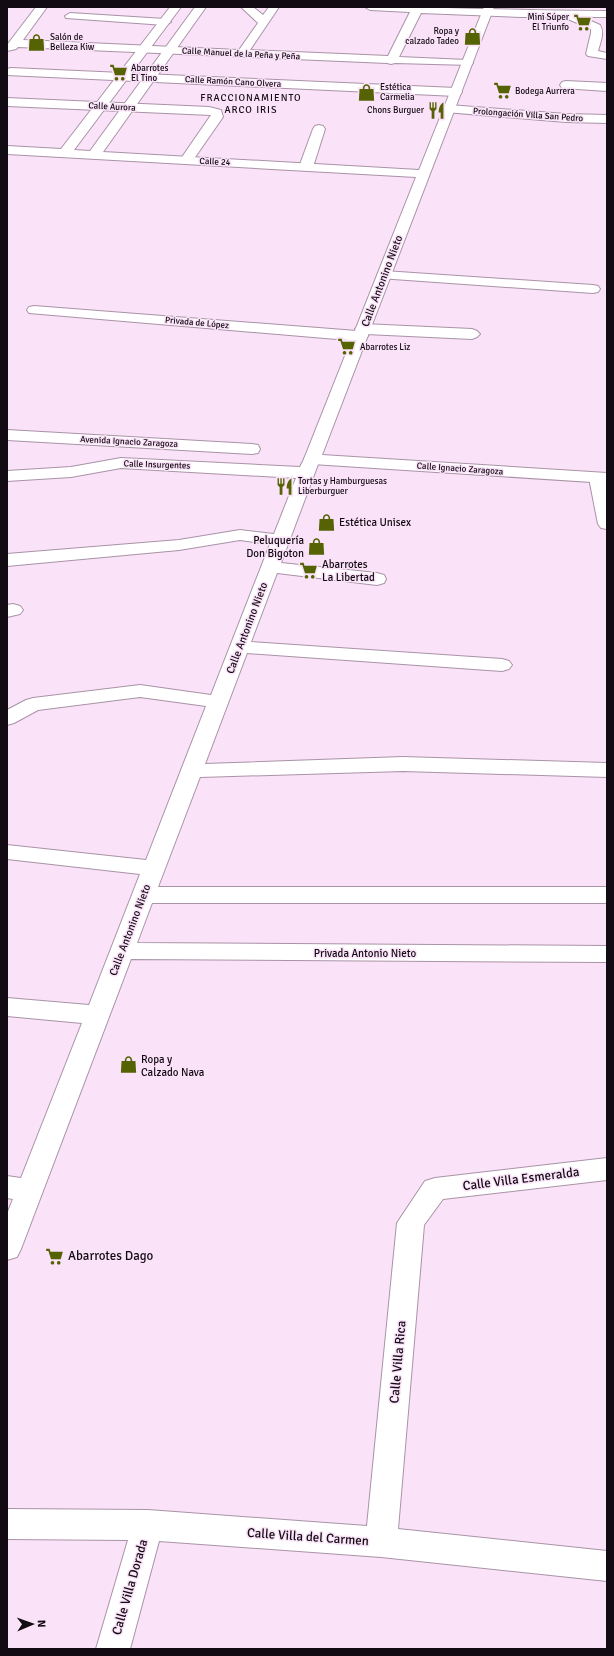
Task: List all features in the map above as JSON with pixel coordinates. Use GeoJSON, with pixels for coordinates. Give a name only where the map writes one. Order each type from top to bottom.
{"type":"FeatureCollection","features":[{"type":"Feature","properties":{"kind":"street"},"geometry":{"type":"LineString","coordinates":[[10,47],[42,7]]}},
{"type":"Feature","properties":{"kind":"street"},"geometry":{"type":"LineString","coordinates":[[65,153],[176,7]]}},
{"type":"Feature","properties":{"kind":"street"},"geometry":{"type":"LineString","coordinates":[[94,155],[201,7]]}},
{"type":"Feature","properties":{"kind":"street"},"geometry":{"type":"LineString","coordinates":[[246,7],[264,22]]}},
{"type":"Feature","properties":{"kind":"street"},"geometry":{"type":"LineString","coordinates":[[242,54],[274,7]]}},
{"type":"Feature","properties":{"kind":"street"},"geometry":{"type":"LineString","coordinates":[[370,7],[607,9]]}},
{"type":"Feature","properties":{"kind":"street"},"geometry":{"type":"LineString","coordinates":[[391,61],[417,8]]}},
{"type":"Feature","properties":{"kind":"street"},"geometry":{"type":"LineString","coordinates":[[489,9],[566,15],[607,14]]}},
{"type":"Feature","properties":{"kind":"street","name":"Calle Antonino Nieto"},"geometry":{"type":"LineString","coordinates":[[7,1249],[19,1188],[98,1015],[309,466],[489,9]]}},
{"type":"Feature","properties":{"kind":"street"},"geometry":{"type":"LineString","coordinates":[[566,15],[596,27],[601,39],[592,54],[607,56]]}},
{"type":"Feature","properties":{"kind":"street"},"geometry":{"type":"LineString","coordinates":[[70,16],[165,22]]}},
{"type":"Feature","properties":{"kind":"street","name":"Calle Manuel de la Peña y Peña"},"geometry":{"type":"LineString","coordinates":[[10,47],[144,49],[391,61],[468,63]]}},
{"type":"Feature","properties":{"kind":"street","name":"Calle Ramón Cano Olvera"},"geometry":{"type":"LineString","coordinates":[[10,72],[456,92]]}},
{"type":"Feature","properties":{"kind":"street"},"geometry":{"type":"LineString","coordinates":[[566,85],[607,87]]}},
{"type":"Feature","properties":{"kind":"street","name":"Calle Aurora"},"geometry":{"type":"LineString","coordinates":[[7,102],[209,111],[217,113],[217,117],[186,160]]}},
{"type":"Feature","properties":{"kind":"street","name":"Prolongación Villa San Pedro"},"geometry":{"type":"LineString","coordinates":[[449,109],[566,118],[607,119]]}},
{"type":"Feature","properties":{"kind":"street"},"geometry":{"type":"LineString","coordinates":[[306,167],[319,129]]}},
{"type":"Feature","properties":{"kind":"street","name":"Calle 24"},"geometry":{"type":"LineString","coordinates":[[7,150],[424,174]]}},
{"type":"Feature","properties":{"kind":"street"},"geometry":{"type":"LineString","coordinates":[[384,275],[594,289]]}},
{"type":"Feature","properties":{"kind":"street","name":"Privada de López"},"geometry":{"type":"LineString","coordinates":[[34,310],[362,333],[472,334]]}},
{"type":"Feature","properties":{"kind":"street","name":"Avenida Ignacio Zaragoza"},"geometry":{"type":"LineString","coordinates":[[7,435],[252,449]]}},
{"type":"Feature","properties":{"kind":"street"},"geometry":{"type":"LineString","coordinates":[[117,442],[121,463]]}},
{"type":"Feature","properties":{"kind":"street","name":"Calle Insurgentes"},"geometry":{"type":"LineString","coordinates":[[7,476],[71,472],[121,463],[309,466]]}},
{"type":"Feature","properties":{"kind":"street","name":"Calle Ignacio Zaragoza"},"geometry":{"type":"LineString","coordinates":[[309,466],[603,478]]}},
{"type":"Feature","properties":{"kind":"street"},"geometry":{"type":"LineString","coordinates":[[603,478],[607,524]]}},
{"type":"Feature","properties":{"kind":"street"},"geometry":{"type":"LineString","coordinates":[[7,560],[179,545],[240,535],[269,538],[280,541]]}},
{"type":"Feature","properties":{"kind":"street"},"geometry":{"type":"LineString","coordinates":[[270,567],[377,579]]}},
{"type":"Feature","properties":{"kind":"street"},"geometry":{"type":"LineString","coordinates":[[241,644],[362,649]]}},
{"type":"Feature","properties":{"kind":"street"},"geometry":{"type":"LineString","coordinates":[[241,644],[502,665]]}},
{"type":"Feature","properties":{"kind":"street"},"geometry":{"type":"LineString","coordinates":[[7,719],[33,704],[93,696],[140,692],[218,702]]}},
{"type":"Feature","properties":{"kind":"street"},"geometry":{"type":"LineString","coordinates":[[192,770],[403,764],[607,770]]}},
{"type":"Feature","properties":{"kind":"street"},"geometry":{"type":"LineString","coordinates":[[7,852],[154,868]]}},
{"type":"Feature","properties":{"kind":"street"},"geometry":{"type":"LineString","coordinates":[[144,895],[607,895]]}},
{"type":"Feature","properties":{"kind":"street","name":"Privada Antonio Nieto"},"geometry":{"type":"LineString","coordinates":[[122,951],[607,954]]}},
{"type":"Feature","properties":{"kind":"street"},"geometry":{"type":"LineString","coordinates":[[7,1007],[98,1015]]}},
{"type":"Feature","properties":{"kind":"street","name":"Calle Villa Esmeralda"},"geometry":{"type":"LineString","coordinates":[[435,1189],[607,1169]]}},
{"type":"Feature","properties":{"kind":"street","name":"Calle Villa Rica"},"geometry":{"type":"LineString","coordinates":[[381,1542],[411,1223],[435,1189]]}},
{"type":"Feature","properties":{"kind":"street","name":"Calle Villa del Carmen"},"geometry":{"type":"LineString","coordinates":[[7,1524],[148,1525],[381,1542],[607,1566]]}},
{"type":"Feature","properties":{"kind":"street","name":"Calle Villa Dorada"},"geometry":{"type":"LineString","coordinates":[[113,1649],[148,1525]]}},
{"type":"Feature","properties":{"kind":"place","name":"Mini Súper El Triunfo"},"geometry":{"type":"Point","coordinates":[582,22]}},
{"type":"Feature","properties":{"kind":"place","name":"Ropa y calzado Tadeo"},"geometry":{"type":"Point","coordinates":[472,36]}},
{"type":"Feature","properties":{"kind":"place","name":"Salón de Belleza Kiw"},"geometry":{"type":"Point","coordinates":[37,42]}},
{"type":"Feature","properties":{"kind":"place","name":"Abarrotes El Tino"},"geometry":{"type":"Point","coordinates":[118,73]}},
{"type":"Feature","properties":{"kind":"place","name":"Bodega Aurrera"},"geometry":{"type":"Point","coordinates":[502,91]}},
{"type":"Feature","properties":{"kind":"place","name":"Estética Carmelia"},"geometry":{"type":"Point","coordinates":[367,92]}},
{"type":"Feature","properties":{"kind":"place","name":"Chons Burguer"},"geometry":{"type":"Point","coordinates":[437,110]}},
{"type":"Feature","properties":{"kind":"place","name":"Abarrotes Liz"},"geometry":{"type":"Point","coordinates":[347,347]}},
{"type":"Feature","properties":{"kind":"place","name":"Tortas y Hamburguesas Liberburguer"},"geometry":{"type":"Point","coordinates":[285,486]}},
{"type":"Feature","properties":{"kind":"place","name":"Estética Unisex"},"geometry":{"type":"Point","coordinates":[326,522]}},
{"type":"Feature","properties":{"kind":"place","name":"Peluquería Don Bigoton"},"geometry":{"type":"Point","coordinates":[317,546]}},
{"type":"Feature","properties":{"kind":"place","name":"Abarrotes La Libertad"},"geometry":{"type":"Point","coordinates":[309,570]}},
{"type":"Feature","properties":{"kind":"place","name":"Ropa y Calzado Nava"},"geometry":{"type":"Point","coordinates":[128,1065]}},
{"type":"Feature","properties":{"kind":"place","name":"Abarrotes Dago"},"geometry":{"type":"Point","coordinates":[55,1256]}},
{"type":"Feature","properties":{"kind":"district","name":"FRACCIONAMIENTO ARCO IRIS"},"geometry":{"type":"Point","coordinates":[251,104]}}]}
